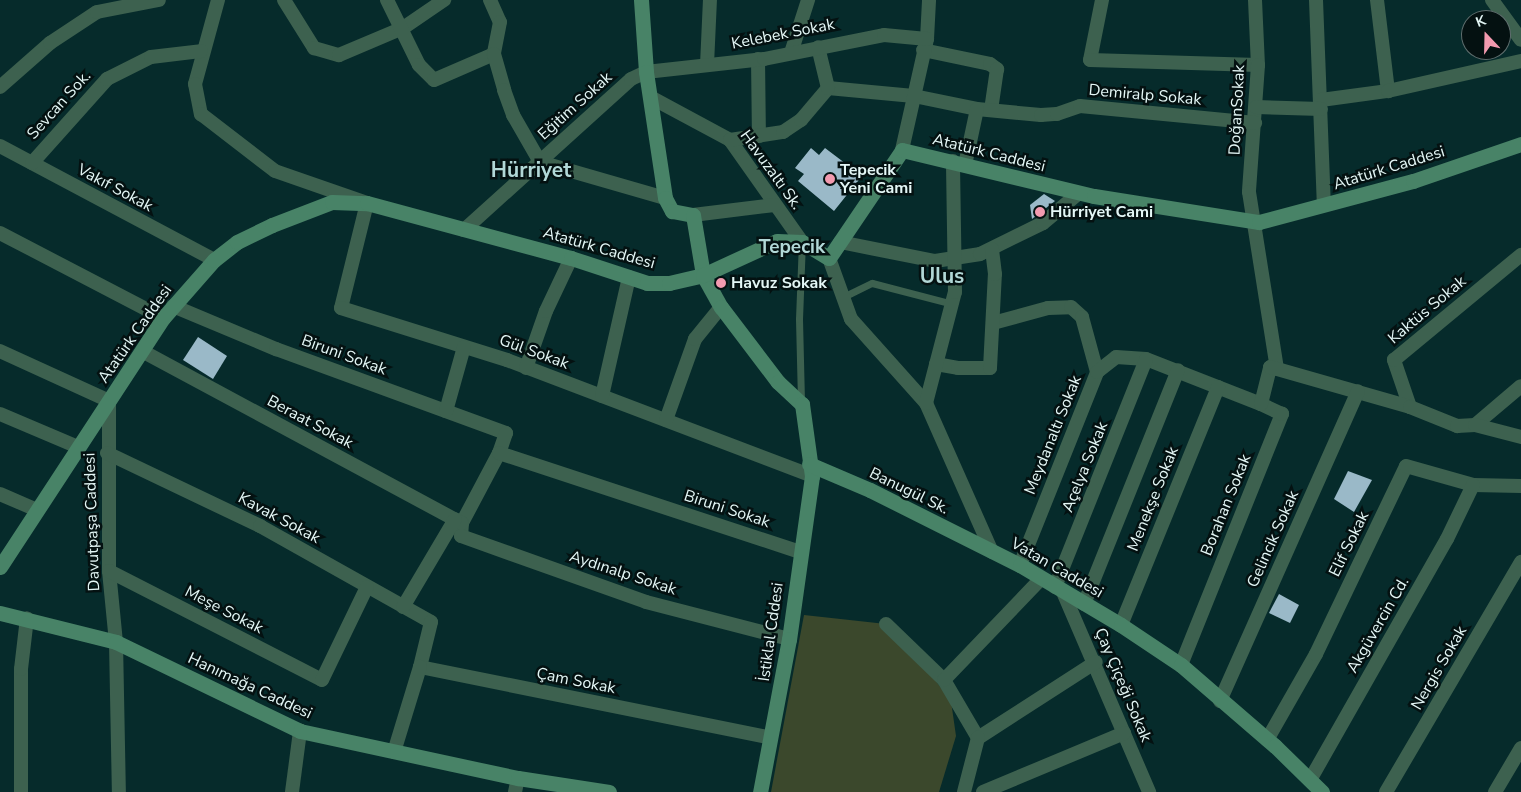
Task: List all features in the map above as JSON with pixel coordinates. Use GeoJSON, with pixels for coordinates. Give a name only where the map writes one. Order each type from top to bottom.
{"type":"FeatureCollection","features":[{"type":"Feature","properties":{"kind":"main road"},"geometry":{"type":"LineString","coordinates":[[639,3],[646,72],[652,98],[665,198],[672,211],[693,215],[703,275],[721,308],[778,382],[802,404]]}},
{"type":"Feature","properties":{"kind":"main road","name":"Atatürk Caddesi"},"geometry":{"type":"LineString","coordinates":[[902,150],[1079,193],[1252,222],[1413,182],[1521,144]]}},
{"type":"Feature","properties":{"kind":"main road"},"geometry":{"type":"LineString","coordinates":[[829,258],[902,150]]}},
{"type":"Feature","properties":{"kind":"main road","name":"Atatürk Caddesi"},"geometry":{"type":"LineString","coordinates":[[0,567],[163,318],[173,306],[214,260],[237,242],[301,213],[332,202],[367,203],[571,258],[647,283],[668,283],[703,275],[777,241],[802,242],[829,258]]}},
{"type":"Feature","properties":{"kind":"main road","name":"İstiklal Cddesi"},"geometry":{"type":"LineString","coordinates":[[760,792],[789,639],[811,470],[802,404]]}},
{"type":"Feature","properties":{"kind":"main road","name":"Banugül Sk."},"geometry":{"type":"LineString","coordinates":[[811,470],[870,490],[992,552]]}},
{"type":"Feature","properties":{"kind":"main road","name":"Vatan Caddesi"},"geometry":{"type":"LineString","coordinates":[[992,552],[1020,565],[1121,625],[1181,665],[1267,740],[1322,792]]}},
{"type":"Feature","properties":{"kind":"main road","name":"Hanımağa Caddesi"},"geometry":{"type":"LineString","coordinates":[[0,613],[27,618],[116,642],[300,731],[394,752],[517,785],[609,792]]}},
{"type":"Feature","properties":{"kind":"street"},"geometry":{"type":"LineString","coordinates":[[0,87],[5,73],[97,12],[159,0]]}},
{"type":"Feature","properties":{"kind":"street"},"geometry":{"type":"LineString","coordinates":[[218,0],[201,51],[195,84],[201,114],[275,171],[367,203]]}},
{"type":"Feature","properties":{"kind":"street"},"geometry":{"type":"LineString","coordinates":[[284,0],[314,48],[339,55],[403,28],[444,0]]}},
{"type":"Feature","properties":{"kind":"street"},"geometry":{"type":"LineString","coordinates":[[387,0],[403,28],[419,65],[434,80],[494,54]]}},
{"type":"Feature","properties":{"kind":"street"},"geometry":{"type":"LineString","coordinates":[[490,0],[500,22],[494,54],[513,115],[540,162],[665,198]]}},
{"type":"Feature","properties":{"kind":"street"},"geometry":{"type":"LineString","coordinates":[[707,65],[710,0]]}},
{"type":"Feature","properties":{"kind":"street"},"geometry":{"type":"LineString","coordinates":[[791,53],[808,0]]}},
{"type":"Feature","properties":{"kind":"street"},"geometry":{"type":"LineString","coordinates":[[902,150],[925,44],[929,0]]}},
{"type":"Feature","properties":{"kind":"street"},"geometry":{"type":"LineString","coordinates":[[1102,0],[1090,60],[1258,65]]}},
{"type":"Feature","properties":{"kind":"street","name":"DoğanSokak"},"geometry":{"type":"LineString","coordinates":[[1255,0],[1258,65],[1249,192],[1273,368]]}},
{"type":"Feature","properties":{"kind":"street"},"geometry":{"type":"LineString","coordinates":[[1316,0],[1324,205]]}},
{"type":"Feature","properties":{"kind":"street"},"geometry":{"type":"LineString","coordinates":[[1377,0],[1388,91]]}},
{"type":"Feature","properties":{"kind":"street"},"geometry":{"type":"LineString","coordinates":[[1492,0],[1521,40]]}},
{"type":"Feature","properties":{"kind":"street","name":"Kelebek Sokak"},"geometry":{"type":"LineString","coordinates":[[646,72],[758,59],[884,35],[925,44],[990,64],[997,69],[991,110]]}},
{"type":"Feature","properties":{"kind":"street"},"geometry":{"type":"LineString","coordinates":[[730,140],[783,132],[800,120],[828,88],[818,47]]}},
{"type":"Feature","properties":{"kind":"street","name":"Sevcan Sok."},"geometry":{"type":"LineString","coordinates":[[32,163],[107,79],[151,57],[201,51]]}},
{"type":"Feature","properties":{"kind":"street"},"geometry":{"type":"LineString","coordinates":[[758,59],[758,136]]}},
{"type":"Feature","properties":{"kind":"street"},"geometry":{"type":"LineString","coordinates":[[1256,107],[1321,104],[1521,61]]}},
{"type":"Feature","properties":{"kind":"street","name":"Eğitim Sokak"},"geometry":{"type":"LineString","coordinates":[[464,230],[631,80],[646,72]]}},
{"type":"Feature","properties":{"kind":"street","name":"Demiralp Sokak"},"geometry":{"type":"LineString","coordinates":[[828,88],[914,96],[977,109],[1041,115],[1057,114],[1080,106],[1255,124]]}},
{"type":"Feature","properties":{"kind":"street","name":"Havuzaltı Sk."},"geometry":{"type":"LineString","coordinates":[[652,98],[730,140],[774,205],[802,242]]}},
{"type":"Feature","properties":{"kind":"street"},"geometry":{"type":"LineString","coordinates":[[926,403],[953,304],[953,259],[959,163],[977,109]]}},
{"type":"Feature","properties":{"kind":"street","name":"Vakıf Sokak"},"geometry":{"type":"LineString","coordinates":[[0,146],[214,260]]}},
{"type":"Feature","properties":{"kind":"street"},"geometry":{"type":"LineString","coordinates":[[840,242],[934,261],[953,259],[992,249],[1049,220],[1079,193]]}},
{"type":"Feature","properties":{"kind":"street","name":"Gül Sokak"},"geometry":{"type":"LineString","coordinates":[[367,203],[341,308],[526,368],[666,420],[811,470]]}},
{"type":"Feature","properties":{"kind":"street"},"geometry":{"type":"LineString","coordinates":[[693,215],[774,205]]}},
{"type":"Feature","properties":{"kind":"street"},"geometry":{"type":"LineString","coordinates":[[0,233],[163,318]]}},
{"type":"Feature","properties":{"kind":"street"},"geometry":{"type":"LineString","coordinates":[[936,364],[958,368],[990,368],[995,274],[992,249]]}},
{"type":"Feature","properties":{"kind":"street","name":"Kaktüs Sokak"},"geometry":{"type":"LineString","coordinates":[[1410,407],[1394,360],[1521,255]]}},
{"type":"Feature","properties":{"kind":"street"},"geometry":{"type":"LineString","coordinates":[[526,368],[546,310],[571,258]]}},
{"type":"Feature","properties":{"kind":"street","name":"Vatan Caddesi"},"geometry":{"type":"LineString","coordinates":[[829,258],[851,319],[926,403],[992,552]]}},
{"type":"Feature","properties":{"kind":"street"},"geometry":{"type":"LineString","coordinates":[[602,396],[629,277]]}},
{"type":"Feature","properties":{"kind":"street","name":"Biruni Sokak"},"geometry":{"type":"LineString","coordinates":[[173,306],[276,349],[506,433],[499,453],[800,552]]}},
{"type":"Feature","properties":{"kind":"street"},"geometry":{"type":"LineString","coordinates":[[992,322],[1048,308],[1071,307],[1082,317],[1097,372]]}},
{"type":"Feature","properties":{"kind":"street"},"geometry":{"type":"LineString","coordinates":[[666,420],[695,339],[721,308]]}},
{"type":"Feature","properties":{"kind":"street"},"geometry":{"type":"LineString","coordinates":[[446,411],[464,347]]}},
{"type":"Feature","properties":{"kind":"street"},"geometry":{"type":"LineString","coordinates":[[0,351],[109,401]]}},
{"type":"Feature","properties":{"kind":"street","name":"Beraat Sokak"},"geometry":{"type":"LineString","coordinates":[[142,351],[458,521]]}},
{"type":"Feature","properties":{"kind":"street","name":"Meydanaltı Sokak"},"geometry":{"type":"LineString","coordinates":[[1020,565],[1097,372],[1116,357],[1146,359],[1261,404]]}},
{"type":"Feature","properties":{"kind":"street","name":"Açelya Sokak"},"geometry":{"type":"LineString","coordinates":[[1059,589],[1146,359]]}},
{"type":"Feature","properties":{"kind":"street"},"geometry":{"type":"LineString","coordinates":[[1261,404],[1273,368],[1410,407],[1457,426],[1475,425],[1521,437]]}},
{"type":"Feature","properties":{"kind":"street"},"geometry":{"type":"LineString","coordinates":[[1084,604],[1178,370]]}},
{"type":"Feature","properties":{"kind":"street"},"geometry":{"type":"LineString","coordinates":[[1475,425],[1521,386]]}},
{"type":"Feature","properties":{"kind":"street","name":"Menekşe Sokak"},"geometry":{"type":"LineString","coordinates":[[1121,625],[1218,387]]}},
{"type":"Feature","properties":{"kind":"street","name":"Gelincik Sokak"},"geometry":{"type":"LineString","coordinates":[[1220,701],[1358,391]]}},
{"type":"Feature","properties":{"kind":"street","name":"Davutpaşa Caddesi"},"geometry":{"type":"LineString","coordinates":[[109,401],[107,453],[109,571],[116,642],[119,792]]}},
{"type":"Feature","properties":{"kind":"street","name":"Borahan Sokak"},"geometry":{"type":"LineString","coordinates":[[1181,665],[1282,414],[1261,404]]}},
{"type":"Feature","properties":{"kind":"street"},"geometry":{"type":"LineString","coordinates":[[0,414],[78,447]]}},
{"type":"Feature","properties":{"kind":"street","name":"Kavak Sokak"},"geometry":{"type":"LineString","coordinates":[[107,453],[260,526],[431,622],[420,667]]}},
{"type":"Feature","properties":{"kind":"street"},"geometry":{"type":"LineString","coordinates":[[403,607],[499,453]]}},
{"type":"Feature","properties":{"kind":"street","name":"Elif Sokak"},"geometry":{"type":"LineString","coordinates":[[1267,740],[1316,654],[1406,466],[1474,486],[1521,486]]}},
{"type":"Feature","properties":{"kind":"street","name":"Akgüvercin Cd."},"geometry":{"type":"LineString","coordinates":[[1310,780],[1447,539],[1474,486]]}},
{"type":"Feature","properties":{"kind":"street"},"geometry":{"type":"LineString","coordinates":[[0,494],[37,510]]}},
{"type":"Feature","properties":{"kind":"street","name":"Aydınalp Sokak"},"geometry":{"type":"LineString","coordinates":[[458,521],[461,536],[637,598],[789,639]]}},
{"type":"Feature","properties":{"kind":"street","name":"Nergis Sokak"},"geometry":{"type":"LineString","coordinates":[[1386,792],[1521,562]]}},
{"type":"Feature","properties":{"kind":"street","name":"Meşe Sokak"},"geometry":{"type":"LineString","coordinates":[[109,571],[322,680],[367,587]]}},
{"type":"Feature","properties":{"kind":"street"},"geometry":{"type":"LineString","coordinates":[[944,680],[1041,579]]}},
{"type":"Feature","properties":{"kind":"street","name":"Çay Çiçeği Sokak"},"geometry":{"type":"LineString","coordinates":[[1059,589],[1096,662],[1149,792]]}},
{"type":"Feature","properties":{"kind":"street"},"geometry":{"type":"LineString","coordinates":[[21,792],[21,669],[27,618]]}},
{"type":"Feature","properties":{"kind":"street"},"geometry":{"type":"LineString","coordinates":[[886,624],[944,680],[978,738]]}},
{"type":"Feature","properties":{"kind":"street"},"geometry":{"type":"LineString","coordinates":[[964,792],[978,738],[1096,662]]}},
{"type":"Feature","properties":{"kind":"street"},"geometry":{"type":"LineString","coordinates":[[394,752],[420,667]]}},
{"type":"Feature","properties":{"kind":"street","name":"Çam Sokak"},"geometry":{"type":"LineString","coordinates":[[420,667],[771,738]]}},
{"type":"Feature","properties":{"kind":"street"},"geometry":{"type":"LineString","coordinates":[[292,792],[300,731]]}},
{"type":"Feature","properties":{"kind":"street"},"geometry":{"type":"LineString","coordinates":[[983,792],[1124,733]]}},
{"type":"Feature","properties":{"kind":"street"},"geometry":{"type":"LineString","coordinates":[[1495,792],[1516,767],[1521,748]]}},
{"type":"Feature","properties":{"kind":"lane"},"geometry":{"type":"LineString","coordinates":[[802,242],[799,319],[802,404]]}},
{"type":"Feature","properties":{"kind":"lane"},"geometry":{"type":"LineString","coordinates":[[843,297],[872,283],[953,304]]}},
{"type":"Feature","properties":{"kind":"green space"},"geometry":{"type":"Polygon","coordinates":[[[804,615],[886,624],[917,656],[951,701],[956,736],[939,792],[771,792],[804,615]]]}},
{"type":"Feature","properties":{"kind":"building","name":"Tepecik Yeni Cami"},"geometry":{"type":"Polygon","coordinates":[[[811,148],[819,155],[825,148],[862,176],[834,211],[798,181],[804,174],[795,168],[811,148]]]}},
{"type":"Feature","properties":{"kind":"building","name":"Hürriyet Cami"},"geometry":{"type":"Polygon","coordinates":[[[1044,194],[1055,201],[1032,219],[1030,205],[1044,194]]]}},
{"type":"Feature","properties":{"kind":"building"},"geometry":{"type":"Polygon","coordinates":[[[198,337],[227,356],[213,379],[183,360],[198,337]]]}},
{"type":"Feature","properties":{"kind":"building"},"geometry":{"type":"Polygon","coordinates":[[[1348,471],[1372,480],[1354,512],[1334,499],[1348,471]]]}},
{"type":"Feature","properties":{"kind":"building"},"geometry":{"type":"Polygon","coordinates":[[[1279,594],[1299,605],[1290,623],[1269,613],[1279,594]]]}},
{"type":"Feature","properties":{"kind":"place","name":"Tepecik Yeni Cami"},"geometry":{"type":"Point","coordinates":[830,179]}},
{"type":"Feature","properties":{"kind":"place","name":"Hürriyet Cami"},"geometry":{"type":"Point","coordinates":[1040,212]}},
{"type":"Feature","properties":{"kind":"place","name":"Havuz Sokak"},"geometry":{"type":"Point","coordinates":[721,283]}},
{"type":"Feature","properties":{"kind":"district","name":"Hürriyet"},"geometry":{"type":"Point","coordinates":[531,170]}},
{"type":"Feature","properties":{"kind":"district","name":"Tepecik"},"geometry":{"type":"Point","coordinates":[792,248]}},
{"type":"Feature","properties":{"kind":"district","name":"Ulus"},"geometry":{"type":"Point","coordinates":[942,276]}}]}
